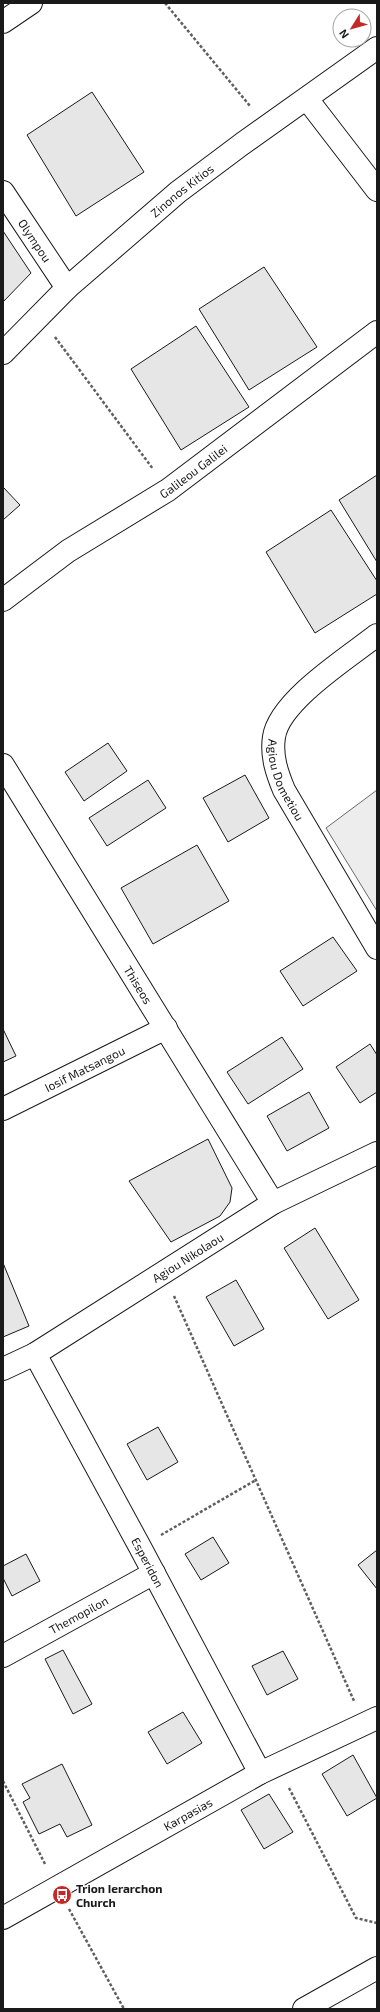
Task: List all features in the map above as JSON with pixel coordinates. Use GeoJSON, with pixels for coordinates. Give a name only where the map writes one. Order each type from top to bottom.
{"type":"FeatureCollection","features":[{"type":"Feature","properties":{"kind":"street"},"geometry":{"type":"LineString","coordinates":[[3,22],[31,3]]}},
{"type":"Feature","properties":{"kind":"street","name":"Zinonos Kitios"},"geometry":{"type":"LineString","coordinates":[[3,353],[67,288],[178,192],[377,48]]}},
{"type":"Feature","properties":{"kind":"street"},"geometry":{"type":"LineString","coordinates":[[307,99],[377,190]]}},
{"type":"Feature","properties":{"kind":"street","name":"Olympou"},"geometry":{"type":"LineString","coordinates":[[3,192],[67,288]]}},
{"type":"Feature","properties":{"kind":"street","name":"Galileou Galilei"},"geometry":{"type":"LineString","coordinates":[[3,600],[68,551],[168,490],[377,332]]}},
{"type":"Feature","properties":{"kind":"street","name":"Agiou Dometiou"},"geometry":{"type":"LineString","coordinates":[[377,635],[303,693],[291,705],[281,719],[274,735],[272,750],[274,764],[284,790],[377,948]]}},
{"type":"Feature","properties":{"kind":"street","name":"Thiseos"},"geometry":{"type":"LineString","coordinates":[[3,765],[273,1203]]}},
{"type":"Feature","properties":{"kind":"street","name":"Iosif Matsangou"},"geometry":{"type":"LineString","coordinates":[[3,1109],[166,1028]]}},
{"type":"Feature","properties":{"kind":"street","name":"Agiou Nikolaou"},"geometry":{"type":"LineString","coordinates":[[3,1369],[35,1354],[164,1274],[273,1203],[377,1153]]}},
{"type":"Feature","properties":{"kind":"street","name":"Esperidon"},"geometry":{"type":"LineString","coordinates":[[35,1354],[154,1573],[268,1769]]}},
{"type":"Feature","properties":{"kind":"street","name":"Themopilon"},"geometry":{"type":"LineString","coordinates":[[3,1656],[154,1573]]}},
{"type":"Feature","properties":{"kind":"street","name":"Karpasias"},"geometry":{"type":"LineString","coordinates":[[3,1918],[268,1769],[370,1721]]}},
{"type":"Feature","properties":{"kind":"street"},"geometry":{"type":"LineString","coordinates":[[304,2009],[377,1968]]}},
{"type":"Feature","properties":{"kind":"path"},"geometry":{"type":"LineString","coordinates":[[165,3],[267,127]]}},
{"type":"Feature","properties":{"kind":"path"},"geometry":{"type":"LineString","coordinates":[[40,315],[168,490]]}},
{"type":"Feature","properties":{"kind":"path"},"geometry":{"type":"LineString","coordinates":[[164,1274],[256,1480],[370,1721]]}},
{"type":"Feature","properties":{"kind":"path"},"geometry":{"type":"LineString","coordinates":[[140,1547],[256,1480]]}},
{"type":"Feature","properties":{"kind":"path"},"geometry":{"type":"LineString","coordinates":[[268,1769],[356,1918],[377,1923]]}},
{"type":"Feature","properties":{"kind":"path"},"geometry":{"type":"LineString","coordinates":[[3,1781],[57,1888],[124,2009]]}},
{"type":"Feature","properties":{"kind":"shaded area"},"geometry":{"type":"Polygon","coordinates":[[[377,790],[377,911],[326,828],[377,790]]]}},
{"type":"Feature","properties":{"kind":"building"},"geometry":{"type":"Polygon","coordinates":[[[92,92],[144,172],[76,216],[27,135],[92,92]]]}},
{"type":"Feature","properties":{"kind":"building"},"geometry":{"type":"Polygon","coordinates":[[[3,231],[31,273],[3,302],[3,231]]]}},
{"type":"Feature","properties":{"kind":"building"},"geometry":{"type":"Polygon","coordinates":[[[264,267],[317,347],[249,390],[199,309],[264,267]]]}},
{"type":"Feature","properties":{"kind":"building"},"geometry":{"type":"Polygon","coordinates":[[[196,326],[249,407],[181,450],[131,369],[196,326]]]}},
{"type":"Feature","properties":{"kind":"building"},"geometry":{"type":"Polygon","coordinates":[[[377,475],[377,562],[339,500],[377,475]]]}},
{"type":"Feature","properties":{"kind":"building"},"geometry":{"type":"Polygon","coordinates":[[[3,487],[20,505],[3,520],[3,487]]]}},
{"type":"Feature","properties":{"kind":"building"},"geometry":{"type":"Polygon","coordinates":[[[331,510],[377,581],[377,594],[315,633],[266,552],[331,510]]]}},
{"type":"Feature","properties":{"kind":"building"},"geometry":{"type":"Polygon","coordinates":[[[108,743],[127,771],[84,801],[65,772],[108,743]]]}},
{"type":"Feature","properties":{"kind":"building"},"geometry":{"type":"Polygon","coordinates":[[[245,775],[269,818],[228,842],[203,798],[245,775]]]}},
{"type":"Feature","properties":{"kind":"building"},"geometry":{"type":"Polygon","coordinates":[[[148,780],[166,808],[107,846],[89,818],[148,780]]]}},
{"type":"Feature","properties":{"kind":"building"},"geometry":{"type":"Polygon","coordinates":[[[197,845],[229,901],[153,944],[121,888],[197,845]]]}},
{"type":"Feature","properties":{"kind":"building"},"geometry":{"type":"Polygon","coordinates":[[[333,937],[357,971],[303,1006],[280,971],[333,937]]]}},
{"type":"Feature","properties":{"kind":"building"},"geometry":{"type":"Polygon","coordinates":[[[3,1029],[16,1056],[3,1062],[3,1029]]]}},
{"type":"Feature","properties":{"kind":"building"},"geometry":{"type":"Polygon","coordinates":[[[282,1037],[303,1069],[248,1104],[227,1072],[282,1037]]]}},
{"type":"Feature","properties":{"kind":"building"},"geometry":{"type":"Polygon","coordinates":[[[370,1044],[377,1055],[377,1092],[360,1103],[336,1067],[370,1044]]]}},
{"type":"Feature","properties":{"kind":"building"},"geometry":{"type":"Polygon","coordinates":[[[309,1092],[329,1128],[287,1151],[267,1116],[309,1092]]]}},
{"type":"Feature","properties":{"kind":"building"},"geometry":{"type":"Polygon","coordinates":[[[208,1139],[232,1188],[230,1202],[220,1216],[171,1242],[129,1181],[208,1139]]]}},
{"type":"Feature","properties":{"kind":"building"},"geometry":{"type":"Polygon","coordinates":[[[315,1228],[359,1300],[328,1319],[284,1248],[315,1228]]]}},
{"type":"Feature","properties":{"kind":"building"},"geometry":{"type":"Polygon","coordinates":[[[3,1263],[29,1326],[3,1337],[3,1263]]]}},
{"type":"Feature","properties":{"kind":"building"},"geometry":{"type":"Polygon","coordinates":[[[236,1280],[264,1329],[234,1346],[206,1297],[236,1280]]]}},
{"type":"Feature","properties":{"kind":"building"},"geometry":{"type":"Polygon","coordinates":[[[158,1427],[178,1462],[147,1480],[127,1444],[158,1427]]]}},
{"type":"Feature","properties":{"kind":"building"},"geometry":{"type":"Polygon","coordinates":[[[213,1537],[229,1563],[201,1580],[185,1554],[213,1537]]]}},
{"type":"Feature","properties":{"kind":"building"},"geometry":{"type":"Polygon","coordinates":[[[377,1550],[377,1589],[358,1565],[377,1550]]]}},
{"type":"Feature","properties":{"kind":"building"},"geometry":{"type":"Polygon","coordinates":[[[26,1554],[40,1581],[12,1596],[3,1578],[3,1566],[26,1554]]]}},
{"type":"Feature","properties":{"kind":"building"},"geometry":{"type":"Polygon","coordinates":[[[63,1650],[92,1704],[73,1714],[45,1659],[63,1650]]]}},
{"type":"Feature","properties":{"kind":"building"},"geometry":{"type":"Polygon","coordinates":[[[283,1651],[298,1679],[267,1695],[252,1666],[283,1651]]]}},
{"type":"Feature","properties":{"kind":"building"},"geometry":{"type":"Polygon","coordinates":[[[183,1712],[202,1743],[167,1764],[148,1732],[183,1712]]]}},
{"type":"Feature","properties":{"kind":"building"},"geometry":{"type":"Polygon","coordinates":[[[353,1755],[377,1798],[347,1816],[322,1774],[353,1755]]]}},
{"type":"Feature","properties":{"kind":"building"},"geometry":{"type":"Polygon","coordinates":[[[62,1764],[92,1825],[67,1837],[60,1824],[39,1834],[23,1802],[30,1798],[22,1784],[62,1764]]]}},
{"type":"Feature","properties":{"kind":"building"},"geometry":{"type":"Polygon","coordinates":[[[269,1794],[293,1832],[264,1849],[241,1810],[269,1794]]]}},
{"type":"Feature","properties":{"kind":"place","name":"Trion Ierarchon Church"},"geometry":{"type":"Point","coordinates":[62,1895]}}]}
